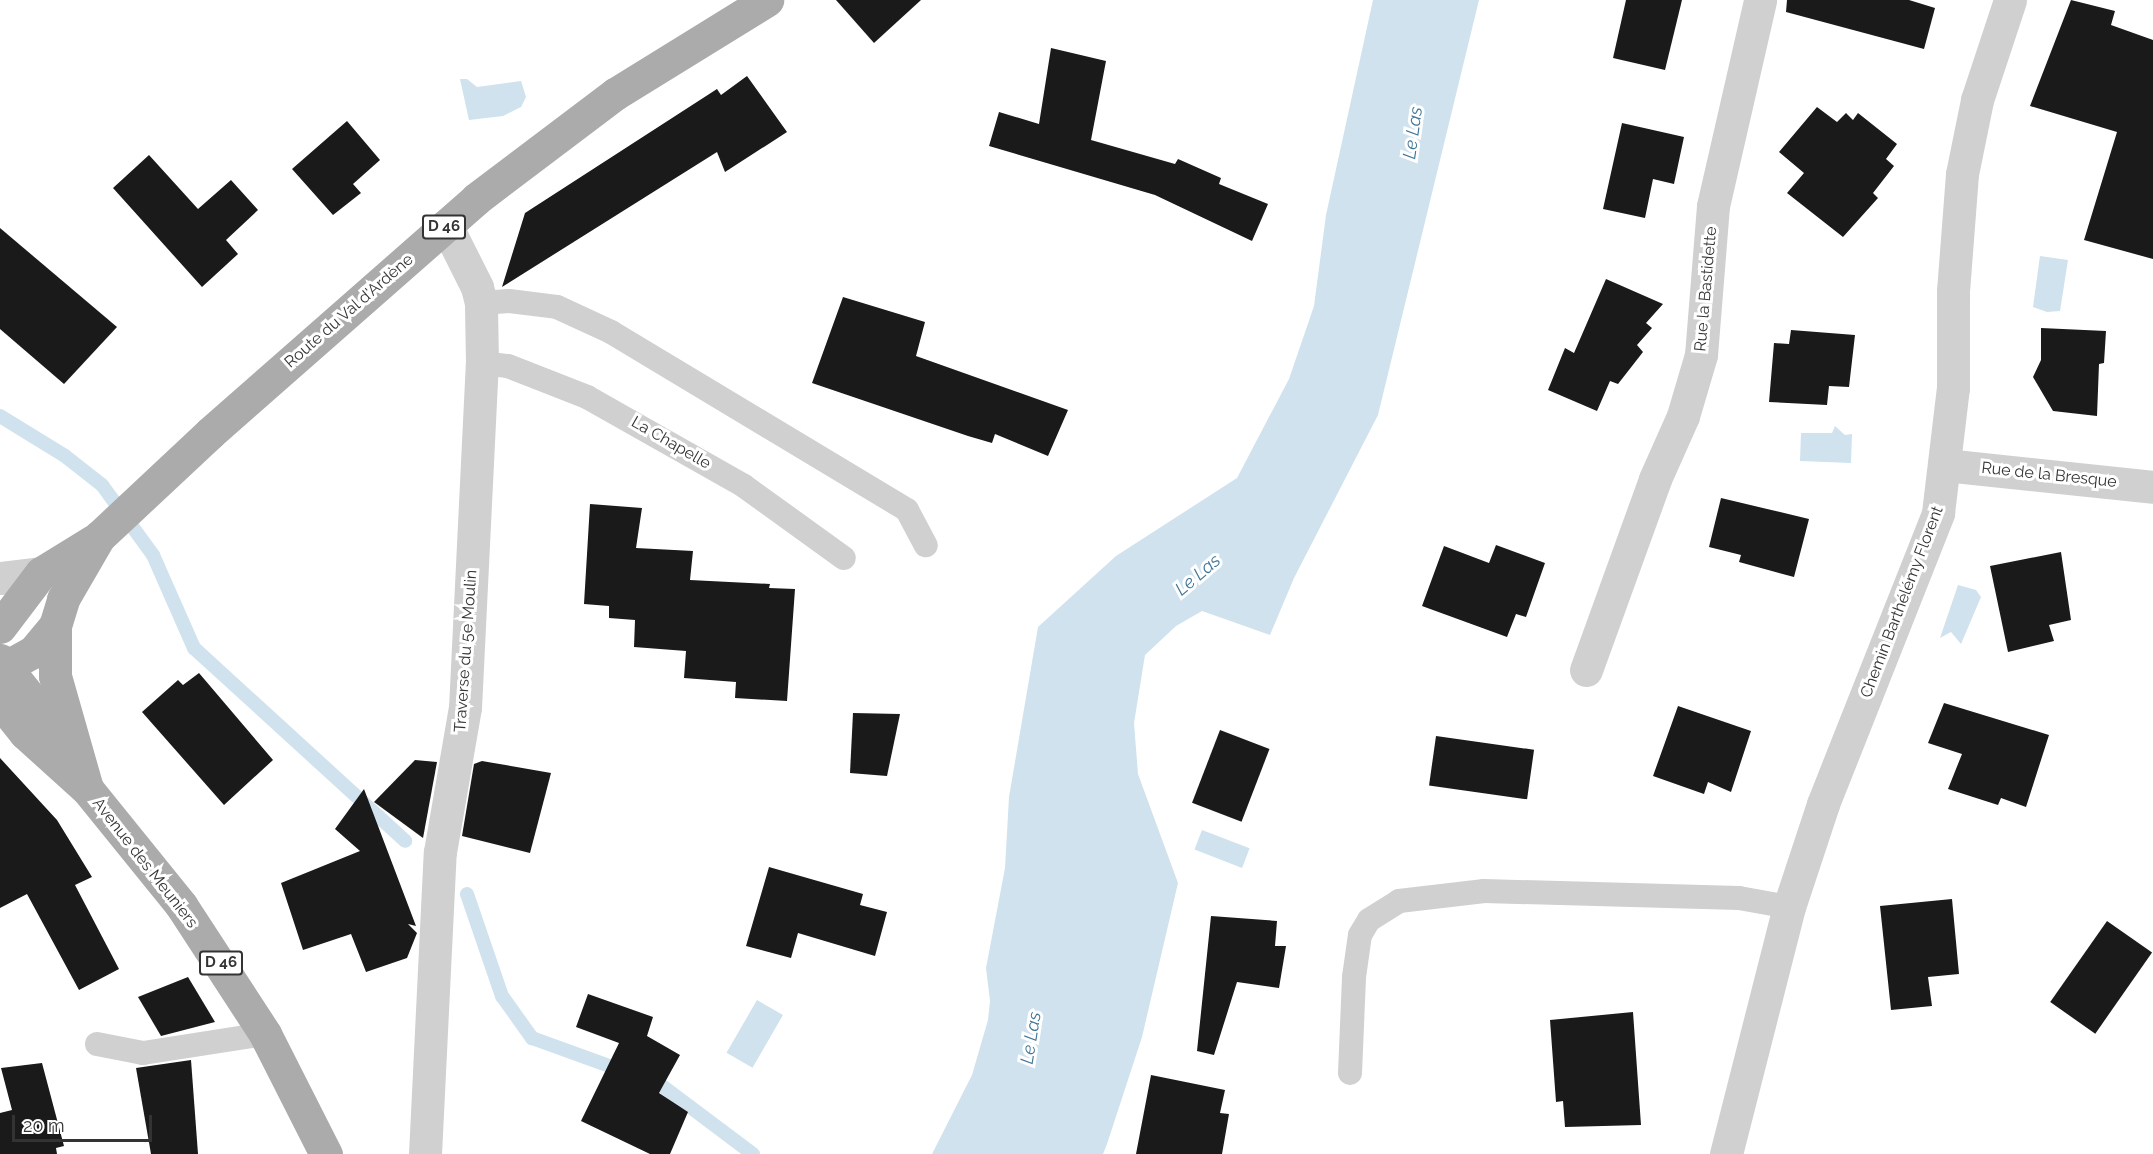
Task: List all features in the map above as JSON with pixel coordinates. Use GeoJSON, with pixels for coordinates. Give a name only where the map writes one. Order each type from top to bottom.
{"type":"FeatureCollection","features":[{"type":"Feature","properties":{"kind":"main road","name":"Route du Val d'Ardène"},"geometry":{"type":"LineString","coordinates":[[99,537],[148,490],[446,225],[576,121],[767,0]]}},
{"type":"Feature","properties":{"kind":"main road","name":"D 46"},"geometry":{"type":"LineString","coordinates":[[0,627],[41,573],[99,537]]}},
{"type":"Feature","properties":{"kind":"main road","name":"D 46"},"geometry":{"type":"LineString","coordinates":[[55,626],[63,599],[99,537]]}},
{"type":"Feature","properties":{"kind":"main road"},"geometry":{"type":"LineString","coordinates":[[55,626],[33,652],[2,666],[75,753]]}},
{"type":"Feature","properties":{"kind":"main road","name":"Avenue des Meuniers"},"geometry":{"type":"LineString","coordinates":[[55,626],[55,676],[75,753],[88,790]]}},
{"type":"Feature","properties":{"kind":"main road","name":"Avenue des Meuniers"},"geometry":{"type":"LineString","coordinates":[[0,702],[25,733],[88,790],[181,905],[265,1034],[326,1154]]}},
{"type":"Feature","properties":{"kind":"street","name":"Rue la Bastidette"},"geometry":{"type":"LineString","coordinates":[[1586,670],[1655,479],[1683,416],[1701,355],[1713,206],[1760,0]]}},
{"type":"Feature","properties":{"kind":"street","name":"Chemin Barthélémy Florent"},"geometry":{"type":"LineString","coordinates":[[1726,1154],[1789,907],[1823,804],[1930,535],[1945,465],[1953,388],[1953,291],[1962,174],[1977,100],[2010,0]]}},
{"type":"Feature","properties":{"kind":"street","name":"Traverse du 5e Moulin"},"geometry":{"type":"LineString","coordinates":[[425,1154],[440,852],[465,708],[482,363],[481,303],[465,259],[446,225]]}},
{"type":"Feature","properties":{"kind":"street","name":"Rue de la Bresque"},"geometry":{"type":"LineString","coordinates":[[1945,465],[2153,487]]}},
{"type":"Feature","properties":{"kind":"street"},"geometry":{"type":"LineString","coordinates":[[0,578],[41,573]]}},
{"type":"Feature","properties":{"kind":"lane"},"geometry":{"type":"LineString","coordinates":[[481,303],[547,305],[611,332],[907,510],[927,545]]}},
{"type":"Feature","properties":{"kind":"lane","name":"La Chapelle"},"geometry":{"type":"LineString","coordinates":[[482,363],[508,366],[587,396],[744,486],[844,558]]}},
{"type":"Feature","properties":{"kind":"lane"},"geometry":{"type":"LineString","coordinates":[[1350,1073],[1358,942],[1369,920],[1399,902],[1427,895],[1484,891],[1738,898],[1789,907]]}},
{"type":"Feature","properties":{"kind":"lane"},"geometry":{"type":"LineString","coordinates":[[97,1044],[143,1053],[265,1034]]}},
{"type":"Feature","properties":{"kind":"water","name":"Le Las"},"geometry":{"type":"Polygon","coordinates":[[[1373,0],[1479,0],[1378,415],[1294,578],[1270,635],[1202,611],[1176,626],[1145,655],[1134,723],[1138,774],[1178,883],[1142,1037],[1107,1144],[1103,1154],[932,1154],[972,1075],[988,1020],[990,1001],[986,968],[1005,868],[1009,797],[1038,627],[1116,556],[1237,478],[1289,379],[1314,306],[1326,215],[1373,0]]]}},
{"type":"Feature","properties":{"kind":"water"},"geometry":{"type":"Polygon","coordinates":[[[460,79],[467,79],[477,87],[521,81],[526,97],[521,107],[503,116],[469,120],[460,79]]]}},
{"type":"Feature","properties":{"kind":"water"},"geometry":{"type":"Polygon","coordinates":[[[2040,256],[2068,260],[2060,311],[2047,312],[2033,307],[2040,256]]]}},
{"type":"Feature","properties":{"kind":"water"},"geometry":{"type":"Polygon","coordinates":[[[1835,426],[1845,435],[1852,434],[1851,463],[1800,461],[1801,433],[1832,433],[1835,426]]]}},
{"type":"Feature","properties":{"kind":"water"},"geometry":{"type":"Polygon","coordinates":[[[1958,585],[1976,590],[1981,597],[1961,644],[1951,632],[1940,638],[1958,585]]]}},
{"type":"Feature","properties":{"kind":"water"},"geometry":{"type":"Polygon","coordinates":[[[1202,830],[1250,848],[1242,868],[1194,850],[1202,830]]]}},
{"type":"Feature","properties":{"kind":"water"},"geometry":{"type":"Polygon","coordinates":[[[757,1000],[783,1015],[752,1068],[726,1053],[757,1000]]]}},
{"type":"Feature","properties":{"kind":"building"},"geometry":{"type":"Polygon","coordinates":[[[836,0],[921,0],[874,43],[836,0]]]}},
{"type":"Feature","properties":{"kind":"building"},"geometry":{"type":"Polygon","coordinates":[[[1626,0],[1682,0],[1665,70],[1613,58],[1626,0]]]}},
{"type":"Feature","properties":{"kind":"building"},"geometry":{"type":"Polygon","coordinates":[[[1787,0],[1909,0],[1935,8],[1924,49],[1786,12],[1787,0]]]}},
{"type":"Feature","properties":{"kind":"building"},"geometry":{"type":"Polygon","coordinates":[[[2071,0],[2115,11],[2111,25],[2153,40],[2153,259],[2084,240],[2117,132],[2030,106],[2071,0]]]}},
{"type":"Feature","properties":{"kind":"building"},"geometry":{"type":"Polygon","coordinates":[[[1051,48],[1106,61],[1091,140],[1175,164],[1178,159],[1221,178],[1219,184],[1268,204],[1252,241],[1155,195],[989,146],[999,112],[1039,124],[1051,48]]]}},
{"type":"Feature","properties":{"kind":"building"},"geometry":{"type":"Polygon","coordinates":[[[747,76],[787,132],[725,172],[717,152],[502,287],[525,213],[717,89],[721,95],[747,76]]]}},
{"type":"Feature","properties":{"kind":"building"},"geometry":{"type":"Polygon","coordinates":[[[1817,107],[1837,122],[1846,113],[1853,120],[1858,113],[1897,144],[1886,159],[1894,166],[1873,193],[1878,198],[1843,237],[1787,193],[1804,173],[1779,152],[1817,107]]]}},
{"type":"Feature","properties":{"kind":"building"},"geometry":{"type":"Polygon","coordinates":[[[347,121],[380,160],[353,184],[361,193],[333,215],[292,169],[347,121]]]}},
{"type":"Feature","properties":{"kind":"building"},"geometry":{"type":"Polygon","coordinates":[[[1622,123],[1684,137],[1674,184],[1653,179],[1645,218],[1603,209],[1622,123]]]}},
{"type":"Feature","properties":{"kind":"building"},"geometry":{"type":"Polygon","coordinates":[[[149,155],[198,209],[231,180],[258,210],[226,240],[238,254],[202,287],[113,188],[149,155]]]}},
{"type":"Feature","properties":{"kind":"building"},"geometry":{"type":"Polygon","coordinates":[[[0,228],[117,327],[64,384],[0,329],[0,228]]]}},
{"type":"Feature","properties":{"kind":"building"},"geometry":{"type":"Polygon","coordinates":[[[1606,279],[1663,304],[1646,323],[1652,328],[1637,345],[1643,352],[1618,384],[1610,381],[1597,411],[1548,390],[1565,348],[1574,353],[1606,279]]]}},
{"type":"Feature","properties":{"kind":"building"},"geometry":{"type":"Polygon","coordinates":[[[843,297],[925,322],[916,356],[1068,410],[1048,456],[995,434],[992,443],[812,383],[843,297]]]}},
{"type":"Feature","properties":{"kind":"building"},"geometry":{"type":"Polygon","coordinates":[[[2041,328],[2106,331],[2104,363],[2099,364],[2097,416],[2053,411],[2033,377],[2041,360],[2041,328]]]}},
{"type":"Feature","properties":{"kind":"building"},"geometry":{"type":"Polygon","coordinates":[[[1791,330],[1855,335],[1849,387],[1829,386],[1827,405],[1769,402],[1774,343],[1789,344],[1791,330]]]}},
{"type":"Feature","properties":{"kind":"building"},"geometry":{"type":"Polygon","coordinates":[[[1721,498],[1809,519],[1794,577],[1739,562],[1741,555],[1709,547],[1721,498]]]}},
{"type":"Feature","properties":{"kind":"building"},"geometry":{"type":"Polygon","coordinates":[[[590,504],[642,508],[636,548],[693,551],[690,580],[770,584],[769,588],[795,589],[787,701],[735,698],[736,682],[684,678],[686,651],[634,647],[635,620],[609,618],[609,606],[584,604],[590,504]]]}},
{"type":"Feature","properties":{"kind":"building"},"geometry":{"type":"Polygon","coordinates":[[[1496,545],[1545,563],[1526,617],[1516,614],[1507,637],[1422,606],[1444,546],[1489,563],[1496,545]]]}},
{"type":"Feature","properties":{"kind":"building"},"geometry":{"type":"Polygon","coordinates":[[[2061,552],[2071,620],[2049,625],[2054,641],[2008,652],[1990,566],[2061,552]]]}},
{"type":"Feature","properties":{"kind":"building"},"geometry":{"type":"Polygon","coordinates":[[[199,673],[273,760],[224,805],[142,712],[178,680],[183,685],[199,673]]]}},
{"type":"Feature","properties":{"kind":"building"},"geometry":{"type":"Polygon","coordinates":[[[1944,703],[2049,735],[2026,807],[2001,798],[1998,805],[1948,789],[1962,754],[1928,743],[1944,703]]]}},
{"type":"Feature","properties":{"kind":"building"},"geometry":{"type":"Polygon","coordinates":[[[1678,706],[1751,731],[1731,792],[1708,782],[1704,794],[1653,776],[1678,706]]]}},
{"type":"Feature","properties":{"kind":"building"},"geometry":{"type":"Polygon","coordinates":[[[853,713],[900,714],[887,776],[850,773],[853,713]]]}},
{"type":"Feature","properties":{"kind":"building"},"geometry":{"type":"Polygon","coordinates":[[[1220,730],[1269,749],[1242,822],[1192,803],[1220,730]]]}},
{"type":"Feature","properties":{"kind":"building"},"geometry":{"type":"Polygon","coordinates":[[[1436,736],[1534,750],[1527,799],[1429,786],[1436,736]]]}},
{"type":"Feature","properties":{"kind":"building"},"geometry":{"type":"Polygon","coordinates":[[[0,758],[57,820],[92,877],[75,885],[119,969],[79,990],[27,894],[0,908],[0,758]]]}},
{"type":"Feature","properties":{"kind":"building"},"geometry":{"type":"Polygon","coordinates":[[[415,760],[437,762],[423,838],[374,802],[415,760]]]}},
{"type":"Feature","properties":{"kind":"building"},"geometry":{"type":"Polygon","coordinates":[[[482,761],[551,773],[530,853],[462,836],[474,764],[482,761]]]}},
{"type":"Feature","properties":{"kind":"building"},"geometry":{"type":"Polygon","coordinates":[[[364,789],[416,926],[408,924],[417,933],[407,958],[366,972],[351,934],[303,950],[281,883],[360,851],[335,829],[364,789]]]}},
{"type":"Feature","properties":{"kind":"building"},"geometry":{"type":"Polygon","coordinates":[[[769,867],[863,894],[860,905],[887,912],[875,956],[798,933],[791,958],[746,946],[769,867]]]}},
{"type":"Feature","properties":{"kind":"building"},"geometry":{"type":"Polygon","coordinates":[[[1952,899],[1959,974],[1928,977],[1932,1006],[1891,1010],[1880,906],[1952,899]]]}},
{"type":"Feature","properties":{"kind":"building"},"geometry":{"type":"Polygon","coordinates":[[[1211,916],[1277,921],[1275,946],[1286,946],[1279,988],[1237,982],[1214,1055],[1197,1051],[1211,916]]]}},
{"type":"Feature","properties":{"kind":"building"},"geometry":{"type":"Polygon","coordinates":[[[2107,921],[2152,953],[2095,1034],[2050,1002],[2107,921]]]}},
{"type":"Feature","properties":{"kind":"building"},"geometry":{"type":"Polygon","coordinates":[[[188,977],[215,1022],[161,1036],[138,997],[188,977]]]}},
{"type":"Feature","properties":{"kind":"building"},"geometry":{"type":"Polygon","coordinates":[[[588,994],[653,1017],[647,1036],[680,1055],[659,1093],[688,1112],[670,1154],[650,1154],[581,1121],[619,1043],[576,1027],[588,994]]]}},
{"type":"Feature","properties":{"kind":"building"},"geometry":{"type":"Polygon","coordinates":[[[1633,1012],[1641,1125],[1565,1127],[1563,1101],[1556,1102],[1550,1020],[1633,1012]]]}},
{"type":"Feature","properties":{"kind":"building"},"geometry":{"type":"Polygon","coordinates":[[[191,1060],[198,1154],[151,1154],[136,1068],[191,1060]]]}},
{"type":"Feature","properties":{"kind":"building"},"geometry":{"type":"Polygon","coordinates":[[[42,1063],[64,1146],[56,1148],[57,1154],[0,1154],[0,1113],[12,1110],[1,1068],[42,1063]]]}},
{"type":"Feature","properties":{"kind":"building"},"geometry":{"type":"Polygon","coordinates":[[[1151,1075],[1225,1090],[1220,1113],[1229,1114],[1222,1154],[1136,1154],[1151,1075]]]}},
{"type":"Feature","properties":{"kind":"waterway"},"geometry":{"type":"LineString","coordinates":[[0,416],[65,456],[102,485],[153,555],[194,648],[405,841]]}},
{"type":"Feature","properties":{"kind":"waterway"},"geometry":{"type":"LineString","coordinates":[[467,894],[502,996],[532,1038],[623,1071]]}},
{"type":"Feature","properties":{"kind":"waterway"},"geometry":{"type":"LineString","coordinates":[[647,1080],[661,1085],[753,1154]]}}]}
